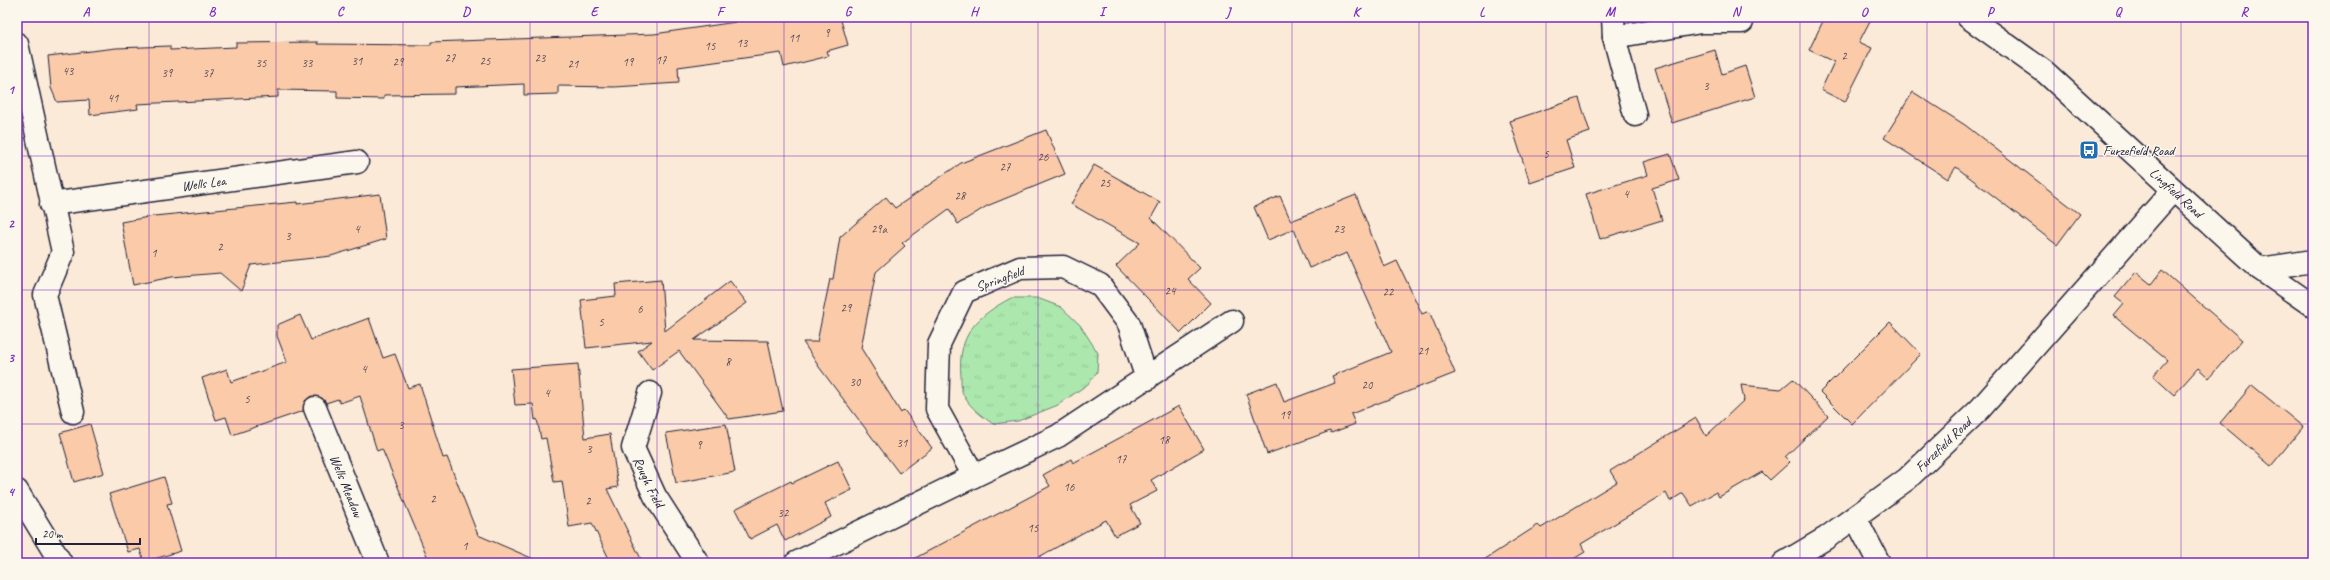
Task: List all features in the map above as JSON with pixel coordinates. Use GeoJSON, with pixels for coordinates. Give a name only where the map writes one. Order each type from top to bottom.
{"type":"FeatureCollection","features":[{"type":"Feature","properties":{"kind":"street","name":"Lingfield Road"},"geometry":{"type":"LineString","coordinates":[[1968,17],[2045,72],[2260,269],[2313,306]]}},
{"type":"Feature","properties":{"kind":"street"},"geometry":{"type":"LineString","coordinates":[[1635,115],[1614,27],[1701,22],[1742,22]]}},
{"type":"Feature","properties":{"kind":"street"},"geometry":{"type":"LineString","coordinates":[[17,44],[51,204],[63,252],[45,296],[73,412]]}},
{"type":"Feature","properties":{"kind":"street","name":"Wells Lea"},"geometry":{"type":"LineString","coordinates":[[51,204],[356,162]]}},
{"type":"Feature","properties":{"kind":"street","name":"Furzefield Road"},"geometry":{"type":"LineString","coordinates":[[1784,563],[1826,538],[1907,479],[1980,409],[2173,190]]}},
{"type":"Feature","properties":{"kind":"street"},"geometry":{"type":"LineString","coordinates":[[2260,269],[2313,261]]}},
{"type":"Feature","properties":{"kind":"street","name":"Springfield"},"geometry":{"type":"LineString","coordinates":[[974,476],[937,408],[939,344],[964,292],[1020,268],[1063,267],[1100,285],[1129,324],[1147,379]]}},
{"type":"Feature","properties":{"kind":"street"},"geometry":{"type":"LineString","coordinates":[[796,563],[1058,436],[1232,322]]}},
{"type":"Feature","properties":{"kind":"street","name":"Rough Field"},"geometry":{"type":"LineString","coordinates":[[650,393],[633,448],[654,496],[698,563]]}},
{"type":"Feature","properties":{"kind":"street","name":"Wells Meadow"},"geometry":{"type":"LineString","coordinates":[[315,408],[378,563]]}},
{"type":"Feature","properties":{"kind":"street"},"geometry":{"type":"LineString","coordinates":[[17,491],[62,563]]}},
{"type":"Feature","properties":{"kind":"street"},"geometry":{"type":"LineString","coordinates":[[1855,517],[1879,563]]}},
{"type":"Feature","properties":{"kind":"green space"},"geometry":{"type":"Polygon","coordinates":[[[1011,298],[1037,298],[1061,307],[1080,325],[1098,353],[1097,372],[1088,384],[1058,405],[1018,421],[993,424],[972,407],[963,394],[961,385],[962,349],[966,338],[979,320],[988,312],[1011,298]]]}},
{"type":"Feature","properties":{"kind":"building"},"geometry":{"type":"Polygon","coordinates":[[[735,17],[840,17],[848,45],[827,51],[829,56],[784,67],[781,53],[678,67],[679,83],[614,87],[558,86],[558,94],[524,95],[524,84],[455,87],[455,94],[384,95],[384,99],[337,98],[337,91],[278,90],[278,97],[137,104],[138,109],[90,115],[89,100],[57,102],[51,88],[48,56],[116,48],[170,46],[170,50],[236,47],[236,43],[318,42],[317,44],[431,45],[431,42],[654,34],[736,22],[735,17]]]}},
{"type":"Feature","properties":{"kind":"building"},"geometry":{"type":"Polygon","coordinates":[[[1825,17],[1872,17],[1859,42],[1872,48],[1845,102],[1821,90],[1834,62],[1809,50],[1825,17]]]}},
{"type":"Feature","properties":{"kind":"building"},"geometry":{"type":"Polygon","coordinates":[[[1715,50],[1722,74],[1745,66],[1755,97],[1672,123],[1655,68],[1715,50]]]}},
{"type":"Feature","properties":{"kind":"building"},"geometry":{"type":"Polygon","coordinates":[[[1913,92],[1965,125],[2080,214],[2057,245],[1956,167],[1948,179],[1884,138],[1913,92]]]}},
{"type":"Feature","properties":{"kind":"building"},"geometry":{"type":"Polygon","coordinates":[[[1579,98],[1590,132],[1566,140],[1575,168],[1530,183],[1510,121],[1579,98]]]}},
{"type":"Feature","properties":{"kind":"building"},"geometry":{"type":"Polygon","coordinates":[[[1046,130],[1065,174],[987,206],[958,224],[949,209],[902,243],[905,246],[876,272],[861,348],[901,413],[904,410],[932,448],[899,473],[819,367],[803,342],[817,342],[830,279],[833,279],[840,237],[886,197],[895,208],[961,163],[1046,130]]]}},
{"type":"Feature","properties":{"kind":"building"},"geometry":{"type":"Polygon","coordinates":[[[1670,154],[1679,180],[1652,188],[1662,220],[1600,239],[1586,194],[1648,175],[1644,162],[1670,154]]]}},
{"type":"Feature","properties":{"kind":"building"},"geometry":{"type":"Polygon","coordinates":[[[1094,165],[1160,202],[1151,218],[1200,268],[1188,279],[1211,303],[1181,333],[1116,266],[1140,243],[1071,204],[1094,165]]]}},
{"type":"Feature","properties":{"kind":"building"},"geometry":{"type":"Polygon","coordinates":[[[380,194],[386,239],[331,256],[251,265],[241,291],[220,273],[172,277],[133,285],[121,222],[154,216],[297,202],[297,204],[380,194]]]}},
{"type":"Feature","properties":{"kind":"building"},"geometry":{"type":"Polygon","coordinates":[[[1356,195],[1384,267],[1397,261],[1422,314],[1429,311],[1455,373],[1351,414],[1355,424],[1331,433],[1330,431],[1267,454],[1246,394],[1277,382],[1284,402],[1335,383],[1332,376],[1391,352],[1347,253],[1309,268],[1294,229],[1268,240],[1254,207],[1280,196],[1291,221],[1356,195]]]}},
{"type":"Feature","properties":{"kind":"building"},"geometry":{"type":"Polygon","coordinates":[[[2162,270],[2242,340],[2209,378],[2198,368],[2174,395],[2153,376],[2167,360],[2114,316],[2124,304],[2115,297],[2136,272],[2151,284],[2162,270]]]}},
{"type":"Feature","properties":{"kind":"building"},"geometry":{"type":"Polygon","coordinates":[[[661,280],[665,331],[730,281],[747,303],[694,340],[768,341],[783,411],[729,419],[679,351],[652,370],[638,351],[652,341],[586,348],[581,300],[616,296],[615,284],[661,280]]]}},
{"type":"Feature","properties":{"kind":"building"},"geometry":{"type":"Polygon","coordinates":[[[300,315],[311,340],[369,318],[383,358],[395,354],[408,388],[420,384],[443,458],[447,457],[478,535],[543,563],[430,563],[382,449],[377,451],[360,396],[340,403],[338,399],[326,403],[322,398],[311,396],[305,401],[303,411],[232,435],[226,417],[216,420],[202,378],[227,369],[231,382],[287,362],[277,336],[277,325],[300,315]]]}},
{"type":"Feature","properties":{"kind":"building"},"geometry":{"type":"Polygon","coordinates":[[[1890,322],[1921,354],[1852,424],[1820,392],[1890,322]]]}},
{"type":"Feature","properties":{"kind":"building"},"geometry":{"type":"Polygon","coordinates":[[[578,364],[585,438],[610,434],[618,487],[607,489],[643,563],[611,563],[592,523],[569,527],[562,481],[554,482],[546,438],[541,439],[537,419],[535,420],[533,404],[515,405],[511,369],[578,364]]]}},
{"type":"Feature","properties":{"kind":"building"},"geometry":{"type":"Polygon","coordinates":[[[1793,379],[1828,416],[1785,457],[1790,462],[1770,480],[1762,472],[1719,497],[1716,492],[1692,506],[1683,493],[1670,501],[1666,493],[1581,544],[1585,552],[1567,563],[1479,563],[1538,525],[1541,528],[1617,482],[1610,471],[1696,418],[1706,436],[1744,400],[1741,385],[1781,389],[1793,379]]]}},
{"type":"Feature","properties":{"kind":"building"},"geometry":{"type":"Polygon","coordinates":[[[2252,385],[2303,427],[2271,466],[2220,423],[2252,385]]]}},
{"type":"Feature","properties":{"kind":"building"},"geometry":{"type":"Polygon","coordinates":[[[1179,406],[1204,449],[1151,480],[1157,491],[1130,505],[1140,523],[1115,536],[1106,520],[1028,563],[906,563],[1050,486],[1043,475],[1071,459],[1073,463],[1179,406]]]}},
{"type":"Feature","properties":{"kind":"building"},"geometry":{"type":"Polygon","coordinates":[[[90,424],[104,473],[74,482],[60,433],[90,424]]]}},
{"type":"Feature","properties":{"kind":"building"},"geometry":{"type":"Polygon","coordinates":[[[726,424],[735,472],[676,483],[666,433],[726,424]]]}},
{"type":"Feature","properties":{"kind":"building"},"geometry":{"type":"Polygon","coordinates":[[[838,461],[852,490],[825,503],[831,517],[785,541],[777,525],[750,539],[735,509],[791,481],[792,483],[838,461]]]}},
{"type":"Feature","properties":{"kind":"building"},"geometry":{"type":"Polygon","coordinates":[[[164,477],[172,503],[167,504],[181,551],[144,562],[140,549],[128,552],[109,494],[164,477]]]}},
{"type":"Feature","properties":{"kind":"place","name":"Furzefield Road"},"geometry":{"type":"Point","coordinates":[2089,150]}}]}
